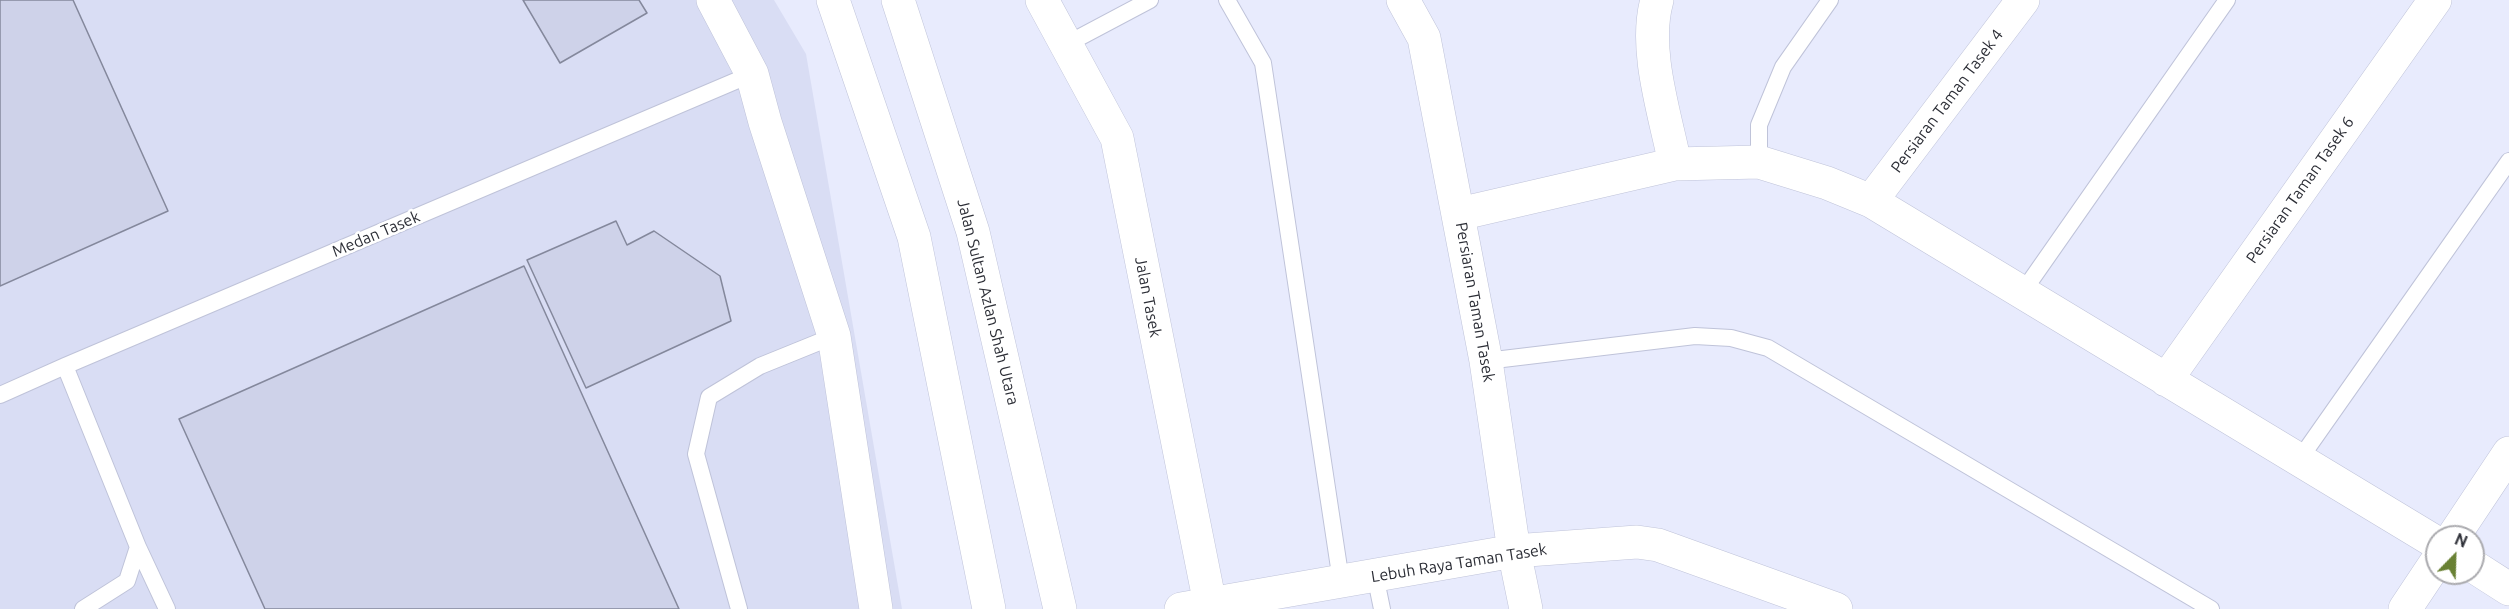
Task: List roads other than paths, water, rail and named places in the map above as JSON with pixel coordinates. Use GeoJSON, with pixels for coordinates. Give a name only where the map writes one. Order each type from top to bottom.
{"type":"FeatureCollection","features":[{"type":"Feature","properties":{"kind":"street"},"geometry":{"type":"LineString","coordinates":[[713,0],[752,74],[765,122],[834,336],[876,609]]}},
{"type":"Feature","properties":{"kind":"street"},"geometry":{"type":"LineString","coordinates":[[833,0],[914,237],[989,609]]}},
{"type":"Feature","properties":{"kind":"street","name":"Jalan Sultan Azlan Shah Utara"},"geometry":{"type":"LineString","coordinates":[[898,0],[973,232],[1060,609]]}},
{"type":"Feature","properties":{"kind":"street","name":"Jalan Tasek"},"geometry":{"type":"LineString","coordinates":[[1042,0],[1116,138],[1201,607]]}},
{"type":"Feature","properties":{"kind":"street","name":"Persiaran Taman Tasek"},"geometry":{"type":"LineString","coordinates":[[1403,0],[1424,38],[1486,361],[1514,551],[1526,609]]}},
{"type":"Feature","properties":{"kind":"street"},"geometry":{"type":"LineString","coordinates":[[1657,0],[1652,16],[1651,42],[1675,164]]}},
{"type":"Feature","properties":{"kind":"street","name":"Persiaran Taman Tasek 4"},"geometry":{"type":"LineString","coordinates":[[1871,201],[2023,0]]}},
{"type":"Feature","properties":{"kind":"street","name":"Persiaran Taman Tasek 6"},"geometry":{"type":"LineString","coordinates":[[2166,380],[2435,0]]}},
{"type":"Feature","properties":{"kind":"street"},"geometry":{"type":"LineString","coordinates":[[1459,214],[1675,164],[1759,162],[1827,183],[1871,201],[2425,536]]}},
{"type":"Feature","properties":{"kind":"street"},"geometry":{"type":"LineString","coordinates":[[2461,525],[2509,453]]}},
{"type":"Feature","properties":{"kind":"street","name":"Lebuh Raya Taman Tasek"},"geometry":{"type":"LineString","coordinates":[[1201,607],[1514,551],[1636,542],[1658,545],[1836,609]]}},
{"type":"Feature","properties":{"kind":"street"},"geometry":{"type":"LineString","coordinates":[[2485,574],[2509,589]]}},
{"type":"Feature","properties":{"kind":"street"},"geometry":{"type":"LineString","coordinates":[[2405,609],[2425,579]]}},
{"type":"Feature","properties":{"kind":"lane"},"geometry":{"type":"LineString","coordinates":[[1067,44],[1150,0]]}},
{"type":"Feature","properties":{"kind":"lane"},"geometry":{"type":"LineString","coordinates":[[1227,0],[1263,63],[1341,581]]}},
{"type":"Feature","properties":{"kind":"lane"},"geometry":{"type":"LineString","coordinates":[[1759,162],[1759,125],[1783,67],[1830,0]]}},
{"type":"Feature","properties":{"kind":"lane"},"geometry":{"type":"LineString","coordinates":[[2022,293],[2227,0]]}},
{"type":"Feature","properties":{"kind":"lane","name":"Medan Tasek"},"geometry":{"type":"LineString","coordinates":[[0,395],[752,74]]}},
{"type":"Feature","properties":{"kind":"lane"},"geometry":{"type":"LineString","coordinates":[[2300,460],[2509,160]]}},
{"type":"Feature","properties":{"kind":"lane"},"geometry":{"type":"LineString","coordinates":[[738,609],[696,454],[709,398],[760,366],[834,336]]}},
{"type":"Feature","properties":{"kind":"lane"},"geometry":{"type":"LineString","coordinates":[[1486,361],[1695,336],[1731,338],[1768,348],[2211,609]]}},
{"type":"Feature","properties":{"kind":"lane"},"geometry":{"type":"LineString","coordinates":[[65,366],[138,547],[167,609]]}},
{"type":"Feature","properties":{"kind":"lane"},"geometry":{"type":"LineString","coordinates":[[83,609],[126,580],[138,547]]}},
{"type":"Feature","properties":{"kind":"lane"},"geometry":{"type":"LineString","coordinates":[[1375,575],[1382,609]]}}]}
